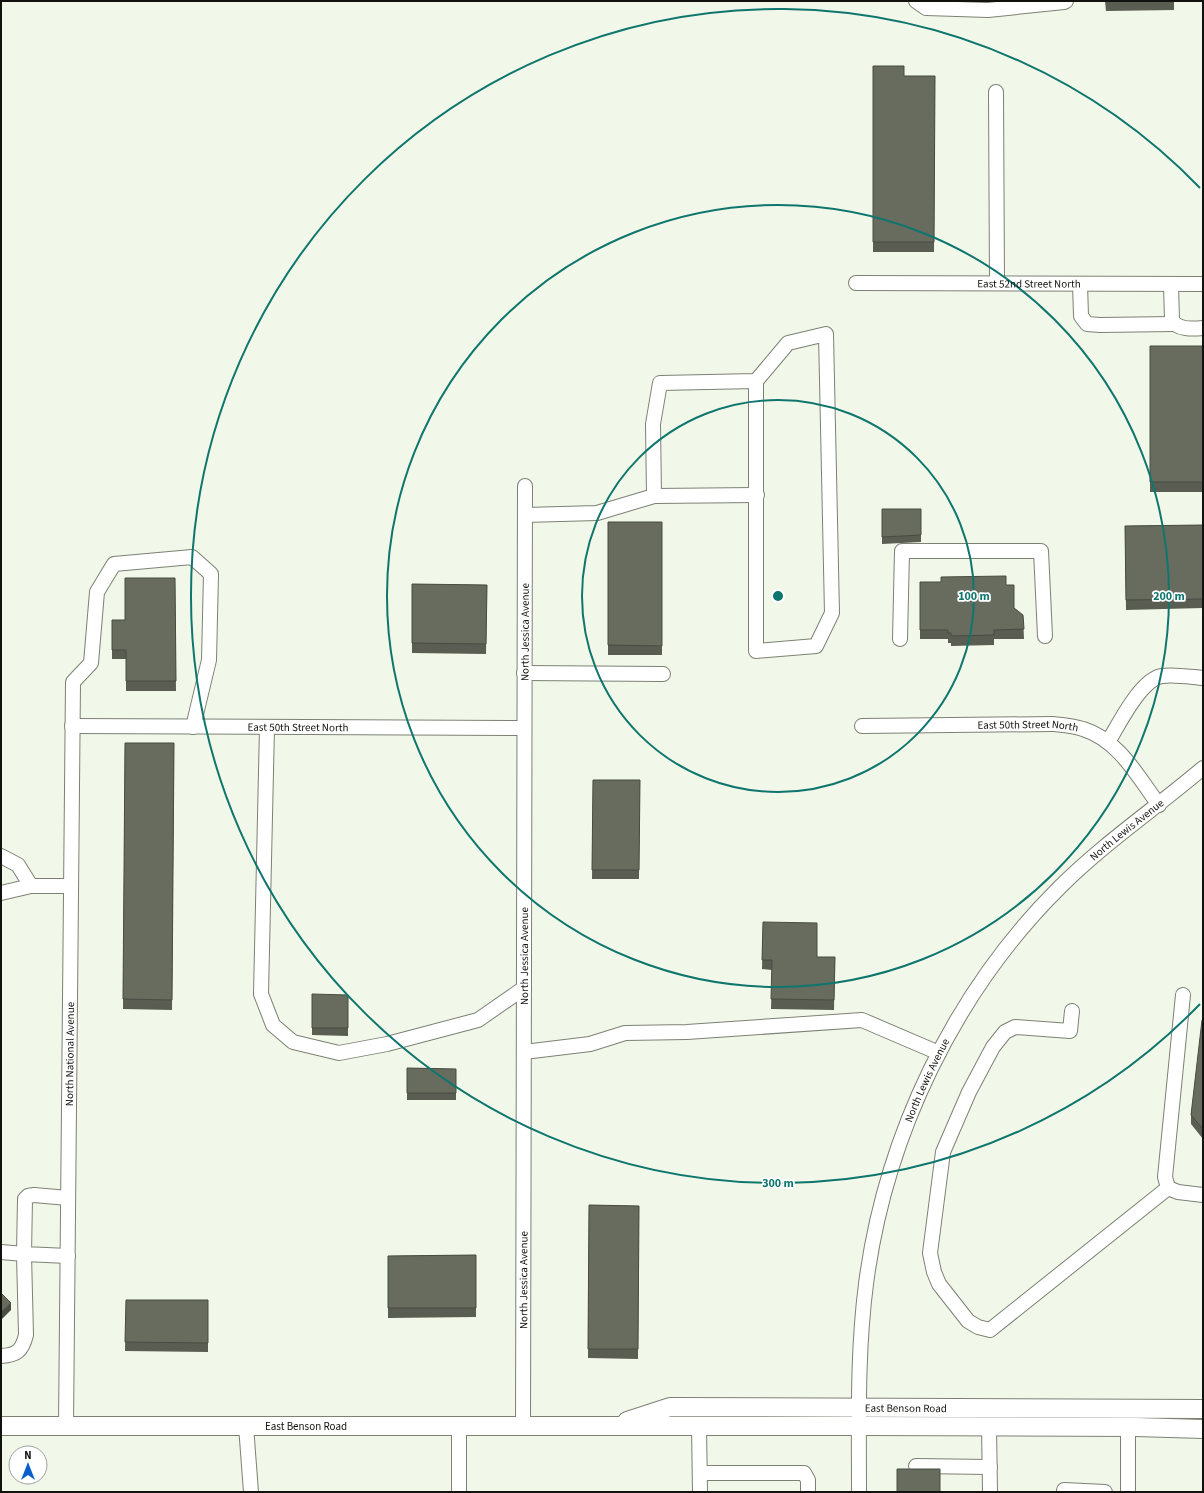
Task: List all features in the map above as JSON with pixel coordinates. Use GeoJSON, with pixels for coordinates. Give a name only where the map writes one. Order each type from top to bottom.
{"type":"FeatureCollection","features":[{"type":"Feature","properties":{"kind":"main road","name":"East Benson Road"},"geometry":{"type":"LineString","coordinates":[[611,1426],[670,1407],[1203,1409]]}},
{"type":"Feature","properties":{"kind":"main road","name":"East Benson Road"},"geometry":{"type":"LineString","coordinates":[[1,1426],[989,1426],[1203,1429]]}},
{"type":"Feature","properties":{"kind":"street"},"geometry":{"type":"LineString","coordinates":[[916,1],[926,8],[988,10],[1066,1]]}},
{"type":"Feature","properties":{"kind":"street"},"geometry":{"type":"LineString","coordinates":[[996,92],[997,283]]}},
{"type":"Feature","properties":{"kind":"street","name":"East 52nd Street North"},"geometry":{"type":"LineString","coordinates":[[856,283],[1203,284]]}},
{"type":"Feature","properties":{"kind":"street"},"geometry":{"type":"LineString","coordinates":[[1080,284],[1081,316],[1087,324],[1100,326],[1174,324],[1180,327],[1203,328]]}},
{"type":"Feature","properties":{"kind":"street"},"geometry":{"type":"LineString","coordinates":[[1171,284],[1172,320],[1174,324]]}},
{"type":"Feature","properties":{"kind":"street"},"geometry":{"type":"LineString","coordinates":[[826,334],[832,613],[816,646],[756,651],[756,381],[788,343],[826,334]]}},
{"type":"Feature","properties":{"kind":"street"},"geometry":{"type":"LineString","coordinates":[[654,496],[653,424],[660,383],[756,381]]}},
{"type":"Feature","properties":{"kind":"street","name":"North Jessica Avenue"},"geometry":{"type":"LineString","coordinates":[[523,1426],[525,486]]}},
{"type":"Feature","properties":{"kind":"street"},"geometry":{"type":"LineString","coordinates":[[525,515],[597,513],[654,496],[757,495]]}},
{"type":"Feature","properties":{"kind":"street"},"geometry":{"type":"LineString","coordinates":[[900,639],[902,551],[1041,551],[1045,636]]}},
{"type":"Feature","properties":{"kind":"street","name":"North National Avenue"},"geometry":{"type":"LineString","coordinates":[[66,1426],[73,682],[91,663],[97,592],[114,564],[192,557],[211,574],[209,660],[193,727]]}},
{"type":"Feature","properties":{"kind":"street"},"geometry":{"type":"LineString","coordinates":[[524,673],[663,674]]}},
{"type":"Feature","properties":{"kind":"street"},"geometry":{"type":"LineString","coordinates":[[1108,742],[1138,693],[1151,680],[1162,676],[1203,678]]}},
{"type":"Feature","properties":{"kind":"street","name":"East 50th Street North"},"geometry":{"type":"LineString","coordinates":[[862,726],[1053,724],[1083,729],[1108,742],[1120,752],[1159,805]]}},
{"type":"Feature","properties":{"kind":"street","name":"East 50th Street North"},"geometry":{"type":"LineString","coordinates":[[72,726],[524,728]]}},
{"type":"Feature","properties":{"kind":"street"},"geometry":{"type":"LineString","coordinates":[[267,727],[261,994],[273,1025],[293,1042],[340,1053],[387,1044],[478,1020],[524,988]]}},
{"type":"Feature","properties":{"kind":"street","name":"North Lewis Avenue"},"geometry":{"type":"LineString","coordinates":[[859,1492],[860,1364],[866,1282],[878,1221],[894,1158],[916,1101],[939,1053],[981,982],[1040,909],[1080,868],[1203,768]]}},
{"type":"Feature","properties":{"kind":"street"},"geometry":{"type":"LineString","coordinates":[[1,856],[18,864],[31,886]]}},
{"type":"Feature","properties":{"kind":"street"},"geometry":{"type":"LineString","coordinates":[[1,893],[31,886],[71,886]]}},
{"type":"Feature","properties":{"kind":"street"},"geometry":{"type":"LineString","coordinates":[[1168,1188],[1165,1177],[1183,995]]}},
{"type":"Feature","properties":{"kind":"street"},"geometry":{"type":"LineString","coordinates":[[1072,1011],[1070,1031],[1015,1027],[1005,1032],[993,1047],[969,1092],[943,1152],[930,1253],[934,1272],[939,1284],[968,1321],[978,1328],[990,1330],[1168,1188]]}},
{"type":"Feature","properties":{"kind":"street"},"geometry":{"type":"LineString","coordinates":[[524,1052],[590,1044],[625,1033],[687,1032],[862,1020],[939,1053]]}},
{"type":"Feature","properties":{"kind":"street"},"geometry":{"type":"LineString","coordinates":[[1168,1188],[1178,1192],[1203,1195]]}},
{"type":"Feature","properties":{"kind":"street"},"geometry":{"type":"LineString","coordinates":[[1,1356],[13,1355],[20,1350],[26,1335],[24,1254],[25,1199],[28,1196],[34,1195],[68,1198]]}},
{"type":"Feature","properties":{"kind":"street"},"geometry":{"type":"LineString","coordinates":[[1,1252],[68,1256]]}},
{"type":"Feature","properties":{"kind":"street"},"geometry":{"type":"LineString","coordinates":[[246,1426],[251,1492]]}},
{"type":"Feature","properties":{"kind":"street"},"geometry":{"type":"LineString","coordinates":[[459,1426],[459,1492]]}},
{"type":"Feature","properties":{"kind":"street"},"geometry":{"type":"LineString","coordinates":[[699,1426],[700,1492]]}},
{"type":"Feature","properties":{"kind":"street"},"geometry":{"type":"LineString","coordinates":[[989,1426],[990,1492]]}},
{"type":"Feature","properties":{"kind":"street"},"geometry":{"type":"LineString","coordinates":[[1128,1427],[1128,1492]]}},
{"type":"Feature","properties":{"kind":"street"},"geometry":{"type":"LineString","coordinates":[[916,1466],[990,1468]]}},
{"type":"Feature","properties":{"kind":"street"},"geometry":{"type":"LineString","coordinates":[[700,1473],[804,1473],[808,1480],[808,1492]]}},
{"type":"Feature","properties":{"kind":"street"},"geometry":{"type":"LineString","coordinates":[[1064,1490],[1105,1492]]}},
{"type":"Feature","properties":{"kind":"building"},"geometry":{"type":"Polygon","coordinates":[[[873,66],[904,66],[904,76],[935,76],[934,242],[873,242],[873,66]]]}},
{"type":"Feature","properties":{"kind":"building"},"geometry":{"type":"Polygon","coordinates":[[[1150,346],[1203,346],[1203,482],[1150,482],[1150,346]]]}},
{"type":"Feature","properties":{"kind":"building"},"geometry":{"type":"Polygon","coordinates":[[[882,509],[921,509],[921,535],[882,537],[882,509]]]}},
{"type":"Feature","properties":{"kind":"building"},"geometry":{"type":"Polygon","coordinates":[[[608,522],[662,522],[662,646],[608,645],[608,522]]]}},
{"type":"Feature","properties":{"kind":"building"},"geometry":{"type":"Polygon","coordinates":[[[1203,525],[1203,599],[1126,600],[1125,526],[1203,525]]]}},
{"type":"Feature","properties":{"kind":"building"},"geometry":{"type":"Polygon","coordinates":[[[1006,576],[1006,585],[1014,585],[1014,608],[1023,615],[1024,629],[994,630],[994,635],[951,636],[951,633],[948,633],[948,630],[920,630],[920,582],[941,582],[941,577],[1006,576]]]}},
{"type":"Feature","properties":{"kind":"building"},"geometry":{"type":"Polygon","coordinates":[[[125,578],[175,578],[176,681],[126,681],[126,650],[112,650],[112,620],[125,620],[125,578]]]}},
{"type":"Feature","properties":{"kind":"building"},"geometry":{"type":"Polygon","coordinates":[[[412,584],[487,585],[486,644],[412,643],[412,584]]]}},
{"type":"Feature","properties":{"kind":"building"},"geometry":{"type":"Polygon","coordinates":[[[125,743],[174,743],[172,1000],[123,999],[125,743]]]}},
{"type":"Feature","properties":{"kind":"building"},"geometry":{"type":"Polygon","coordinates":[[[593,780],[640,780],[639,870],[592,870],[593,780]]]}},
{"type":"Feature","properties":{"kind":"building"},"geometry":{"type":"Polygon","coordinates":[[[763,922],[817,923],[817,957],[835,957],[834,1000],[771,999],[772,960],[762,960],[763,922]]]}},
{"type":"Feature","properties":{"kind":"building"},"geometry":{"type":"Polygon","coordinates":[[[312,994],[348,995],[348,1028],[312,1028],[312,994]]]}},
{"type":"Feature","properties":{"kind":"building"},"geometry":{"type":"Polygon","coordinates":[[[1203,1020],[1203,1129],[1191,1115],[1203,1020]]]}},
{"type":"Feature","properties":{"kind":"building"},"geometry":{"type":"Polygon","coordinates":[[[407,1068],[456,1069],[456,1093],[407,1093],[407,1068]]]}},
{"type":"Feature","properties":{"kind":"building"},"geometry":{"type":"Polygon","coordinates":[[[589,1205],[639,1206],[638,1349],[588,1349],[589,1205]]]}},
{"type":"Feature","properties":{"kind":"building"},"geometry":{"type":"Polygon","coordinates":[[[476,1255],[476,1308],[388,1308],[388,1256],[476,1255]]]}},
{"type":"Feature","properties":{"kind":"building"},"geometry":{"type":"Polygon","coordinates":[[[1,1293],[11,1303],[1,1312],[1,1293]]]}},
{"type":"Feature","properties":{"kind":"building"},"geometry":{"type":"Polygon","coordinates":[[[126,1300],[208,1300],[208,1343],[125,1342],[126,1300]]]}},
{"type":"Feature","properties":{"kind":"building"},"geometry":{"type":"Polygon","coordinates":[[[897,1469],[940,1469],[940,1492],[897,1492],[897,1469]]]}}]}
